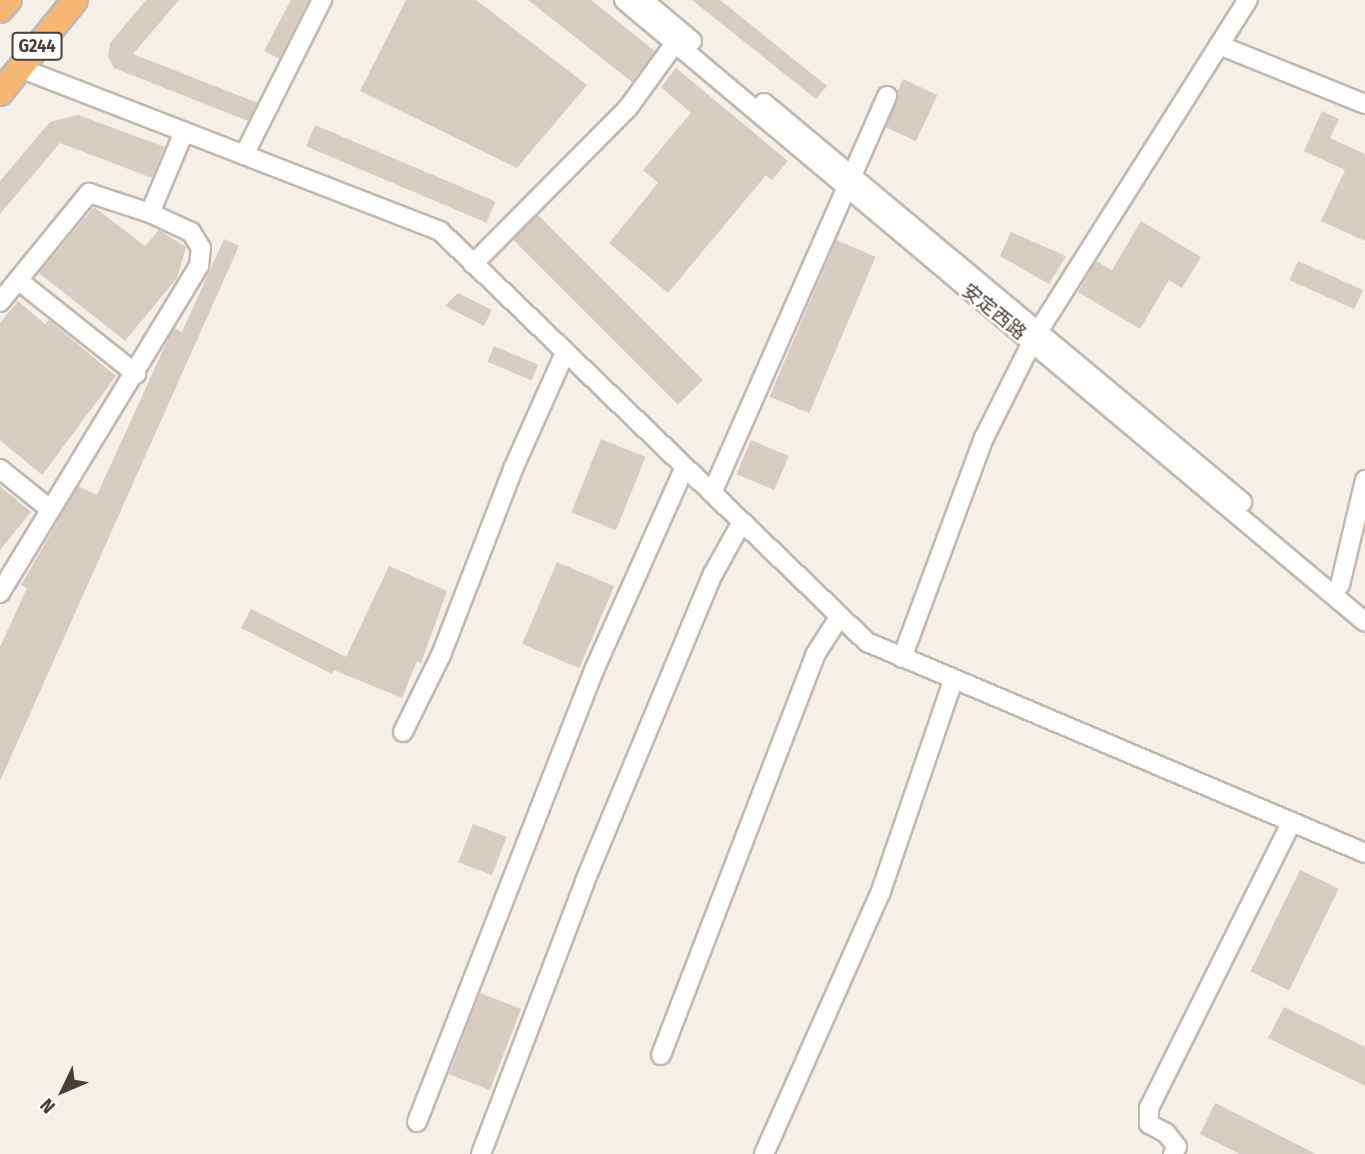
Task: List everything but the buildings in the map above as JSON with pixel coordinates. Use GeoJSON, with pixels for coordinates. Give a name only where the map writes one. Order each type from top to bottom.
{"type":"FeatureCollection","features":[{"type":"Feature","properties":{"kind":"highway","name":"G244"},"geometry":{"type":"LineString","coordinates":[[0,10],[9,0]]}},
{"type":"Feature","properties":{"kind":"highway","name":"G244"},"geometry":{"type":"LineString","coordinates":[[0,93],[75,0]]}},
{"type":"Feature","properties":{"kind":"street"},"geometry":{"type":"LineString","coordinates":[[244,155],[322,0]]}},
{"type":"Feature","properties":{"kind":"street","name":"安定西路"},"geometry":{"type":"LineString","coordinates":[[624,0],[1035,338],[1365,622]]}},
{"type":"Feature","properties":{"kind":"street","name":"安定西路"},"geometry":{"type":"LineString","coordinates":[[643,0],[847,181]]}},
{"type":"Feature","properties":{"kind":"street"},"geometry":{"type":"LineString","coordinates":[[902,658],[984,438],[1035,338],[1248,0]]}},
{"type":"Feature","properties":{"kind":"street"},"geometry":{"type":"LineString","coordinates":[[473,264],[628,108],[675,43]]}},
{"type":"Feature","properties":{"kind":"street"},"geometry":{"type":"LineString","coordinates":[[1219,45],[1365,104]]}},
{"type":"Feature","properties":{"kind":"street"},"geometry":{"type":"LineString","coordinates":[[20,68],[440,231],[867,642],[953,681],[1365,853]]}},
{"type":"Feature","properties":{"kind":"street"},"geometry":{"type":"LineString","coordinates":[[712,493],[847,181],[887,96]]}},
{"type":"Feature","properties":{"kind":"street"},"geometry":{"type":"LineString","coordinates":[[150,213],[184,132]]}},
{"type":"Feature","properties":{"kind":"street"},"geometry":{"type":"LineString","coordinates":[[0,302],[89,192],[150,213],[191,232],[202,257],[136,374],[0,593]]}},
{"type":"Feature","properties":{"kind":"street"},"geometry":{"type":"LineString","coordinates":[[18,279],[136,374]]}},
{"type":"Feature","properties":{"kind":"street","name":"安定西路"},"geometry":{"type":"LineString","coordinates":[[1035,338],[1365,606]]}},
{"type":"Feature","properties":{"kind":"street"},"geometry":{"type":"LineString","coordinates":[[403,732],[441,655],[513,469],[565,353]]}},
{"type":"Feature","properties":{"kind":"street"},"geometry":{"type":"LineString","coordinates":[[416,1122],[590,681],[685,467]]}},
{"type":"Feature","properties":{"kind":"street"},"geometry":{"type":"LineString","coordinates":[[0,469],[51,510]]}},
{"type":"Feature","properties":{"kind":"street"},"geometry":{"type":"LineString","coordinates":[[1340,585],[1365,480]]}},
{"type":"Feature","properties":{"kind":"street"},"geometry":{"type":"LineString","coordinates":[[481,1154],[590,868],[713,574],[742,522]]}},
{"type":"Feature","properties":{"kind":"street"},"geometry":{"type":"LineString","coordinates":[[661,1055],[815,655],[840,616]]}},
{"type":"Feature","properties":{"kind":"street"},"geometry":{"type":"LineString","coordinates":[[764,1154],[880,894],[953,681]]}},
{"type":"Feature","properties":{"kind":"street"},"geometry":{"type":"LineString","coordinates":[[1173,1154],[1177,1147],[1166,1133],[1149,1124],[1149,1108],[1291,823]]}}]}
